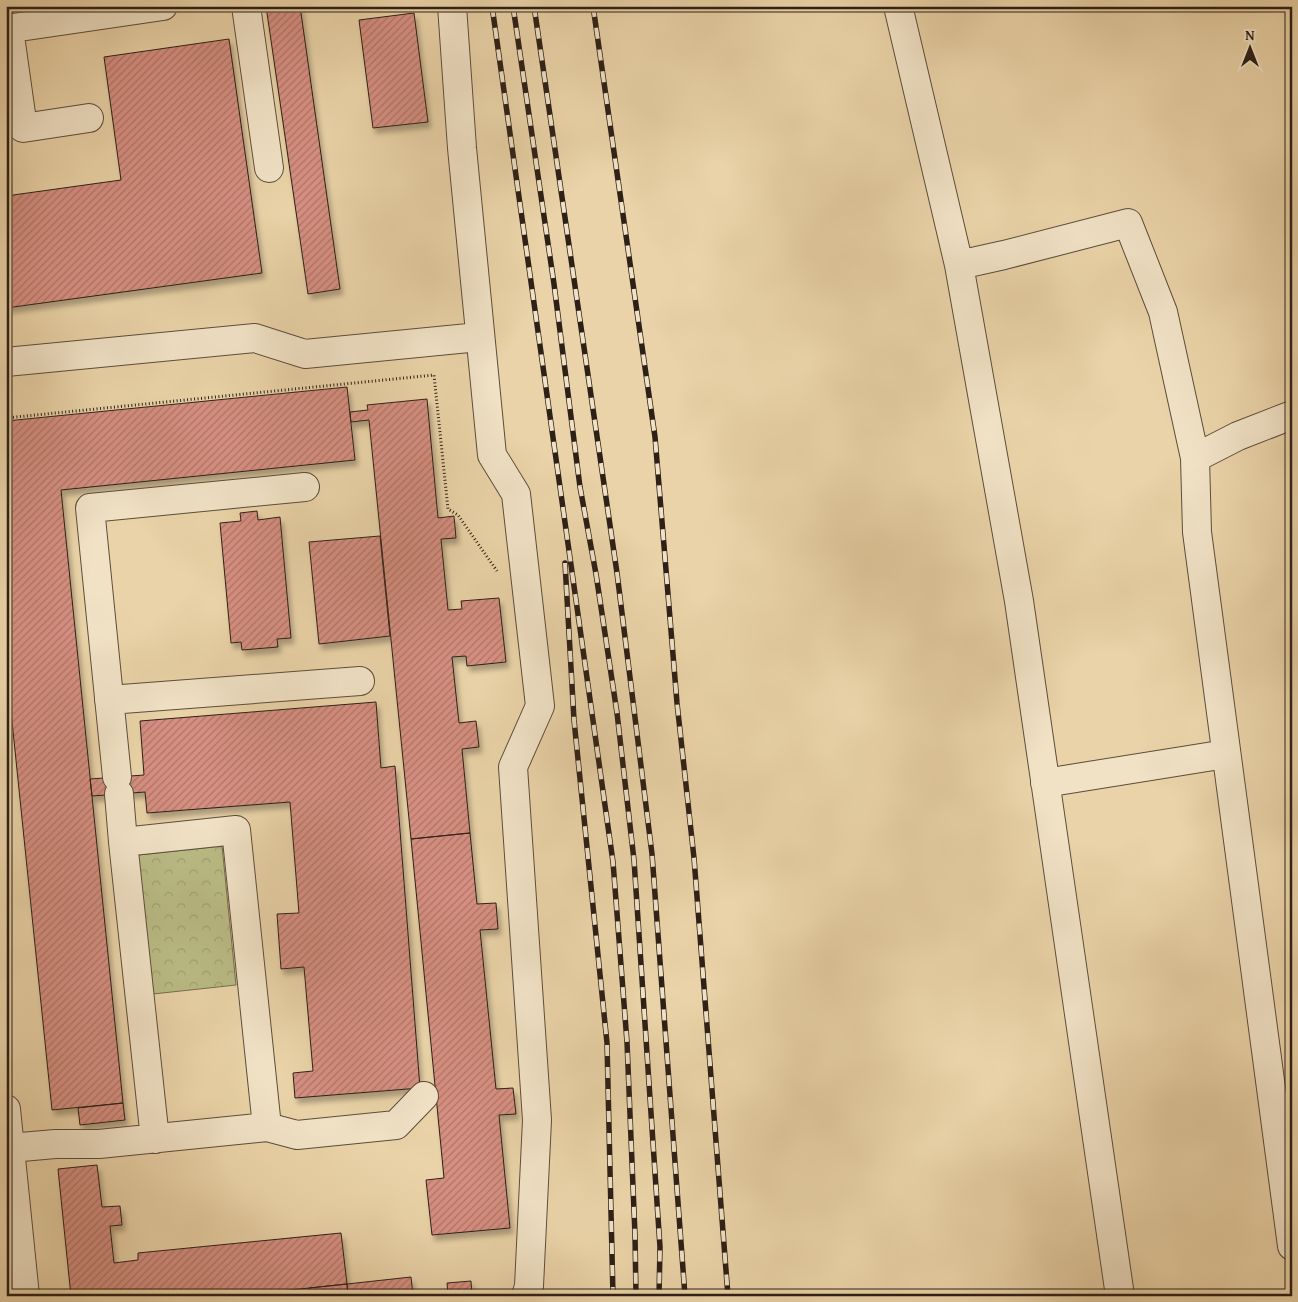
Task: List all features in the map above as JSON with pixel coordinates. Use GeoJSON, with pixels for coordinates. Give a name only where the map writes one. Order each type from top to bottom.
{"type":"FeatureCollection","features":[{"type":"Feature","properties":{"kind":"street"},"geometry":{"type":"LineString","coordinates":[[89,118],[23,128],[7,29],[163,6]]}},
{"type":"Feature","properties":{"kind":"street"},"geometry":{"type":"LineString","coordinates":[[246,6],[269,168]]}},
{"type":"Feature","properties":{"kind":"street"},"geometry":{"type":"LineString","coordinates":[[452,6],[462,148],[492,455],[516,494],[540,706],[513,767],[537,1120],[529,1286],[526,1296]]}},
{"type":"Feature","properties":{"kind":"street"},"geometry":{"type":"LineString","coordinates":[[898,6],[959,265],[1018,600],[1120,1296]]}},
{"type":"Feature","properties":{"kind":"street"},"geometry":{"type":"LineString","coordinates":[[959,265],[1128,223],[1163,312],[1195,458],[1197,532],[1292,1246]]}},
{"type":"Feature","properties":{"kind":"street"},"geometry":{"type":"LineString","coordinates":[[6,362],[255,338],[305,354],[479,337]]}},
{"type":"Feature","properties":{"kind":"street"},"geometry":{"type":"LineString","coordinates":[[1195,458],[1238,436],[1292,415]]}},
{"type":"Feature","properties":{"kind":"street"},"geometry":{"type":"LineString","coordinates":[[155,1138],[90,508],[305,487]]}},
{"type":"Feature","properties":{"kind":"street"},"geometry":{"type":"LineString","coordinates":[[109,700],[360,681]]}},
{"type":"Feature","properties":{"kind":"street"},"geometry":{"type":"LineString","coordinates":[[1045,783],[1226,754]]}},
{"type":"Feature","properties":{"kind":"street"},"geometry":{"type":"LineString","coordinates":[[124,842],[236,830],[268,1127]]}},
{"type":"Feature","properties":{"kind":"street"},"geometry":{"type":"LineString","coordinates":[[10,1148],[55,1144],[99,1144],[268,1127],[297,1135],[396,1125],[424,1096]]}},
{"type":"Feature","properties":{"kind":"street"},"geometry":{"type":"LineString","coordinates":[[6,1109],[24,1296]]}},
{"type":"Feature","properties":{"kind":"path"},"geometry":{"type":"LineString","coordinates":[[6,418],[434,375],[448,509],[458,515],[502,578]]}},
{"type":"Feature","properties":{"kind":"green space"},"geometry":{"type":"Polygon","coordinates":[[[222,846],[236,985],[153,994],[138,855],[222,846]]]}},
{"type":"Feature","properties":{"kind":"building"},"geometry":{"type":"Polygon","coordinates":[[[266,6],[300,6],[340,289],[308,294],[266,6]]]}},
{"type":"Feature","properties":{"kind":"building"},"geometry":{"type":"Polygon","coordinates":[[[414,13],[428,122],[373,128],[359,20],[414,13]]]}},
{"type":"Feature","properties":{"kind":"building"},"geometry":{"type":"Polygon","coordinates":[[[229,39],[262,273],[6,308],[6,196],[121,180],[104,57],[229,39]]]}},
{"type":"Feature","properties":{"kind":"building"},"geometry":{"type":"Polygon","coordinates":[[[347,387],[355,460],[61,490],[123,1103],[52,1110],[6,663],[6,421],[347,387]]]}},
{"type":"Feature","properties":{"kind":"building"},"geometry":{"type":"Polygon","coordinates":[[[427,399],[438,518],[454,516],[456,538],[441,539],[448,610],[462,609],[461,601],[499,598],[506,662],[467,666],[466,656],[452,657],[459,723],[476,721],[479,747],[462,749],[470,833],[411,839],[369,420],[351,422],[350,412],[368,410],[367,405],[427,399]]]}},
{"type":"Feature","properties":{"kind":"building"},"geometry":{"type":"Polygon","coordinates":[[[257,511],[258,520],[280,517],[291,638],[277,639],[278,647],[242,650],[241,642],[231,643],[220,523],[241,521],[240,513],[257,511]]]}},
{"type":"Feature","properties":{"kind":"building"},"geometry":{"type":"Polygon","coordinates":[[[380,536],[390,636],[319,644],[309,542],[380,536]]]}},
{"type":"Feature","properties":{"kind":"building"},"geometry":{"type":"Polygon","coordinates":[[[376,702],[381,768],[395,766],[420,1088],[295,1098],[293,1073],[313,1071],[304,967],[281,969],[277,914],[299,913],[290,802],[147,813],[145,792],[92,796],[90,779],[144,775],[140,721],[376,702]]]}},
{"type":"Feature","properties":{"kind":"building"},"geometry":{"type":"Polygon","coordinates":[[[470,833],[477,904],[496,903],[498,929],[480,930],[496,1089],[513,1088],[516,1114],[499,1115],[510,1228],[432,1235],[426,1180],[444,1178],[411,839],[470,833]]]}},
{"type":"Feature","properties":{"kind":"building"},"geometry":{"type":"Polygon","coordinates":[[[123,1103],[125,1120],[80,1125],[78,1108],[123,1103]]]}},
{"type":"Feature","properties":{"kind":"building"},"geometry":{"type":"Polygon","coordinates":[[[97,1165],[102,1207],[120,1206],[122,1225],[110,1226],[114,1263],[138,1260],[138,1253],[341,1233],[347,1284],[233,1296],[71,1296],[58,1169],[97,1165]]]}},
{"type":"Feature","properties":{"kind":"building"},"geometry":{"type":"Polygon","coordinates":[[[411,1277],[413,1296],[348,1296],[347,1284],[411,1277]]]}},
{"type":"Feature","properties":{"kind":"building"},"geometry":{"type":"Polygon","coordinates":[[[471,1281],[472,1296],[448,1296],[447,1283],[471,1281]]]}},
{"type":"Feature","properties":{"kind":"building"},"geometry":{"type":"Polygon","coordinates":[[[347,1284],[348,1296],[309,1296],[309,1288],[347,1284]]]}},
{"type":"Feature","properties":{"kind":"building"},"geometry":{"type":"Polygon","coordinates":[[[276,1291],[276,1296],[233,1296],[276,1291]]]}},
{"type":"Feature","properties":{"kind":"railway"},"geometry":{"type":"LineString","coordinates":[[492,6],[613,862],[627,1042],[636,1296]]}},
{"type":"Feature","properties":{"kind":"railway"},"geometry":{"type":"LineString","coordinates":[[513,6],[554,284],[580,487],[596,574],[617,713],[634,860],[660,1247],[659,1296]]}},
{"type":"Feature","properties":{"kind":"railway"},"geometry":{"type":"LineString","coordinates":[[534,6],[617,573],[652,854],[685,1296]]}},
{"type":"Feature","properties":{"kind":"railway"},"geometry":{"type":"LineString","coordinates":[[593,6],[655,437],[677,703],[694,858],[728,1296]]}},
{"type":"Feature","properties":{"kind":"railway"},"geometry":{"type":"LineString","coordinates":[[565,563],[574,720],[607,1043],[613,1296]]}}]}
